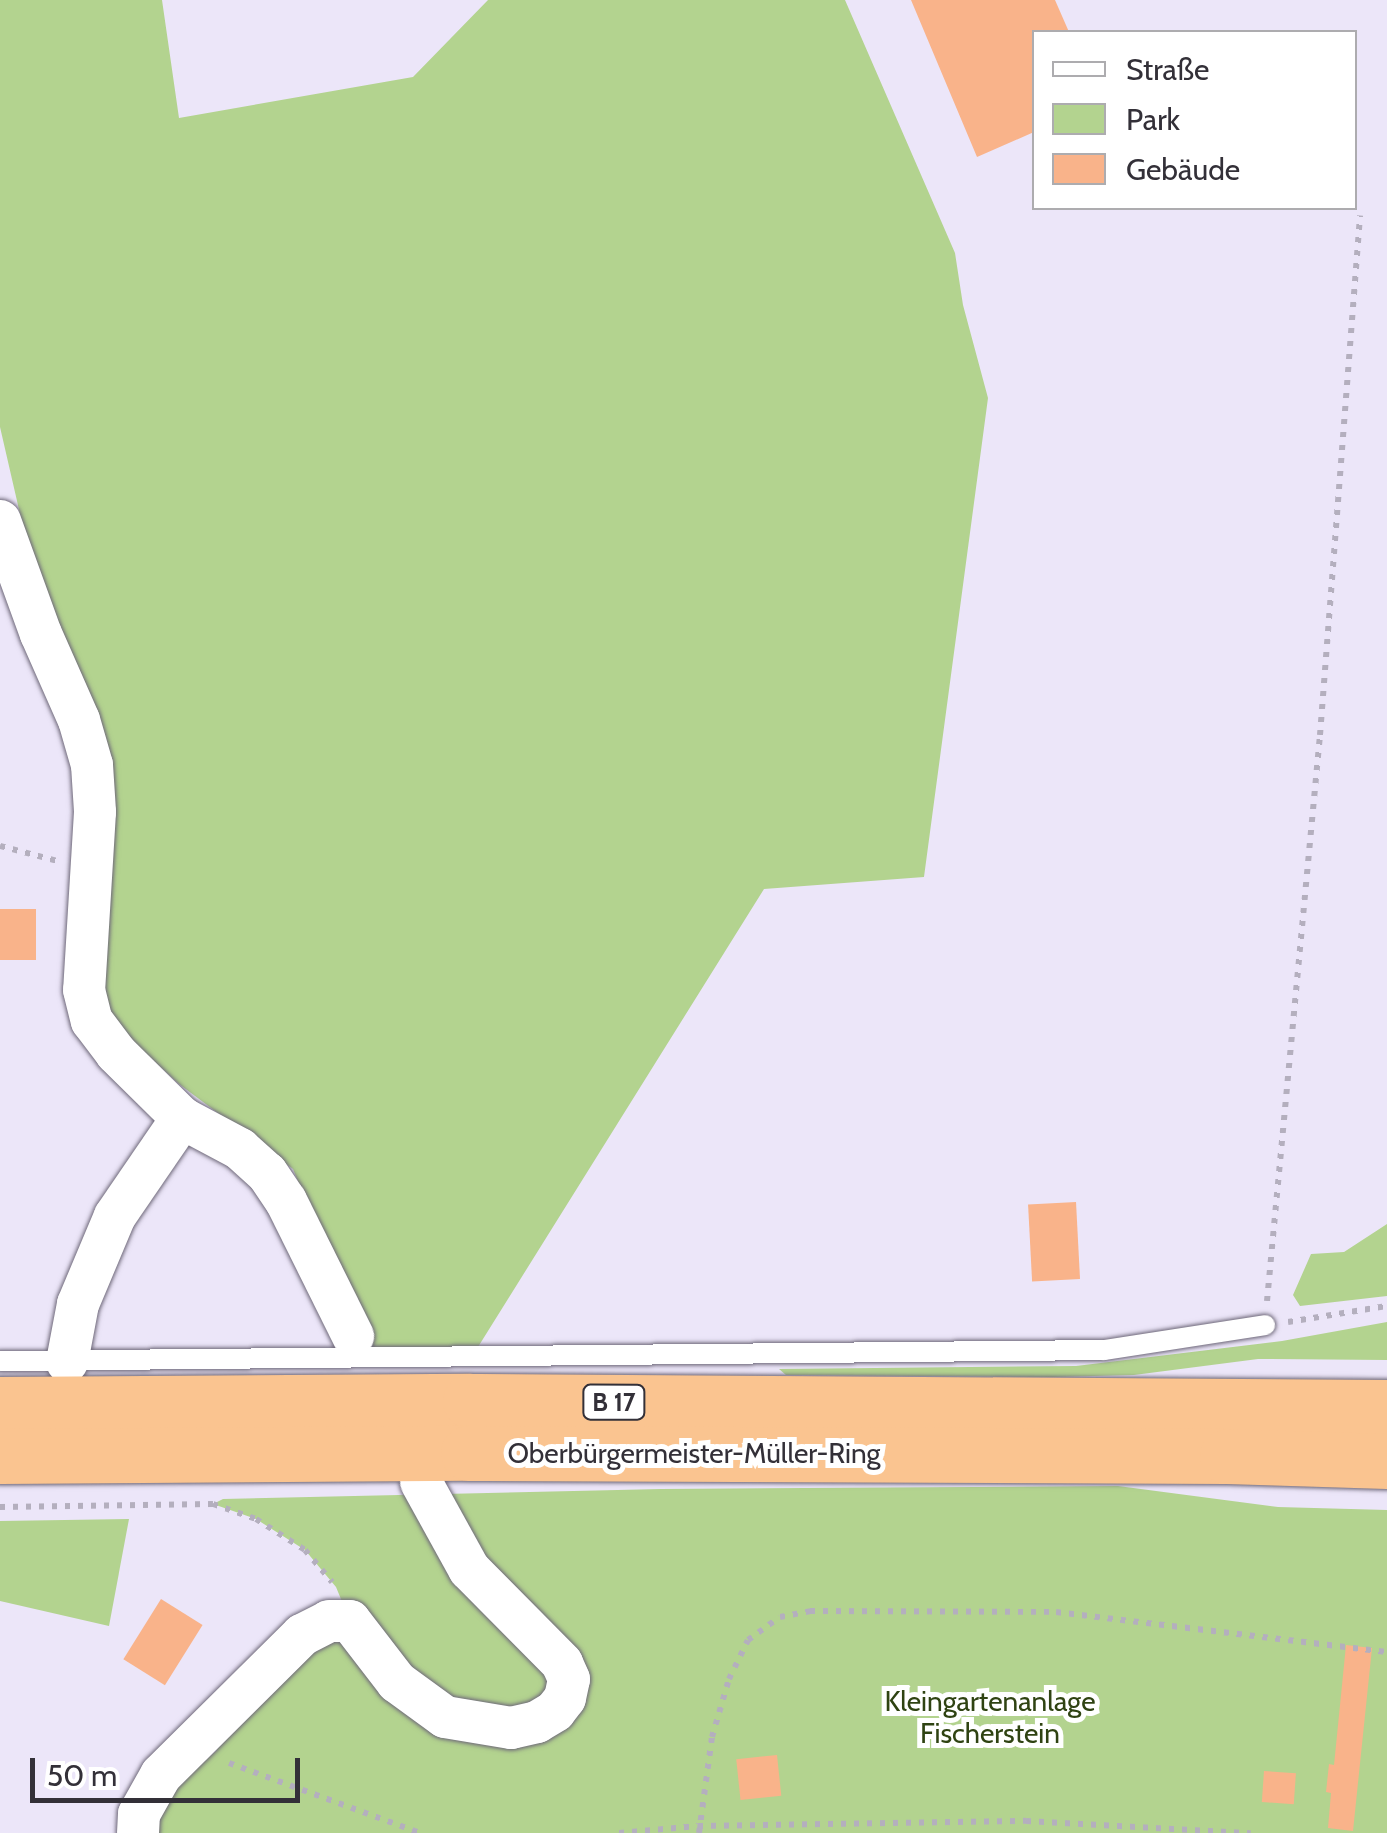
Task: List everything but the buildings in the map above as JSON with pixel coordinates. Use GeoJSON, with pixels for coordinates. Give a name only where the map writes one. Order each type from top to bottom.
{"type":"FeatureCollection","features":[{"type":"Feature","properties":{"kind":"highway","name":"Oberbürgermeister-Müller-Ring"},"geometry":{"type":"LineString","coordinates":[[0,1404],[550,1401],[1387,1407]]}},
{"type":"Feature","properties":{"kind":"highway","name":"Oberbürgermeister-Müller-Ring"},"geometry":{"type":"LineString","coordinates":[[0,1456],[488,1452],[1208,1456],[1387,1461]]}},
{"type":"Feature","properties":{"kind":"street"},"geometry":{"type":"LineString","coordinates":[[0,521],[41,634],[79,720],[92,764],[95,812],[84,990],[92,1021],[116,1053],[182,1118],[240,1148],[267,1172],[286,1201],[353,1336]]}},
{"type":"Feature","properties":{"kind":"street"},"geometry":{"type":"LineString","coordinates":[[67,1362],[78,1304],[115,1216],[182,1118]]}},
{"type":"Feature","properties":{"kind":"street"},"geometry":{"type":"LineString","coordinates":[[138,1833],[140,1814],[160,1775],[302,1635],[329,1621],[350,1622],[398,1682],[446,1717],[480,1726],[512,1728],[537,1722],[556,1711],[566,1698],[569,1680],[562,1663],[469,1570],[421,1482]]}},
{"type":"Feature","properties":{"kind":"lane"},"geometry":{"type":"LineString","coordinates":[[0,1361],[1104,1350],[1265,1326]]}},
{"type":"Feature","properties":{"kind":"path"},"geometry":{"type":"LineString","coordinates":[[1360,216],[1320,735],[1265,1326],[1387,1306]]}},
{"type":"Feature","properties":{"kind":"path"},"geometry":{"type":"LineString","coordinates":[[0,846],[90,870]]}},
{"type":"Feature","properties":{"kind":"path"},"geometry":{"type":"LineString","coordinates":[[0,1507],[212,1504],[256,1519],[304,1550],[336,1586],[350,1622]]}},
{"type":"Feature","properties":{"kind":"path"},"geometry":{"type":"LineString","coordinates":[[698,1830],[712,1737],[729,1679],[748,1640],[780,1617],[810,1610],[1056,1612],[1387,1652]]}},
{"type":"Feature","properties":{"kind":"path"},"geometry":{"type":"LineString","coordinates":[[192,1743],[236,1767],[420,1833]]}},
{"type":"Feature","properties":{"kind":"path"},"geometry":{"type":"LineString","coordinates":[[618,1833],[1026,1821],[1251,1833]]}},
{"type":"Feature","properties":{"kind":"green space"},"geometry":{"type":"Polygon","coordinates":[[[0,0],[162,0],[179,118],[413,77],[488,0],[845,0],[955,253],[963,305],[988,398],[924,877],[764,889],[478,1347],[366,1349],[293,1169],[179,1084],[117,1027],[102,993],[104,879],[0,427],[0,0]]]}},
{"type":"Feature","properties":{"kind":"green space"},"geometry":{"type":"Polygon","coordinates":[[[1387,1224],[1387,1296],[1300,1306],[1293,1295],[1311,1254],[1344,1252],[1387,1224]]]}},
{"type":"Feature","properties":{"kind":"green space"},"geometry":{"type":"Polygon","coordinates":[[[1387,1322],[1387,1360],[1258,1359],[1134,1375],[1053,1377],[786,1375],[779,1369],[1076,1366],[1282,1341],[1387,1322]]]}},
{"type":"Feature","properties":{"kind":"green space","name":"Kleingartenanlage Fischerstein"},"geometry":{"type":"Polygon","coordinates":[[[1118,1486],[1278,1507],[1387,1510],[1387,1833],[158,1833],[159,1819],[179,1783],[216,1751],[243,1696],[350,1621],[336,1587],[305,1550],[256,1519],[213,1504],[223,1499],[661,1489],[1118,1486]]]}},
{"type":"Feature","properties":{"kind":"green space"},"geometry":{"type":"Polygon","coordinates":[[[129,1519],[109,1626],[0,1601],[0,1521],[129,1519]]]}}]}
